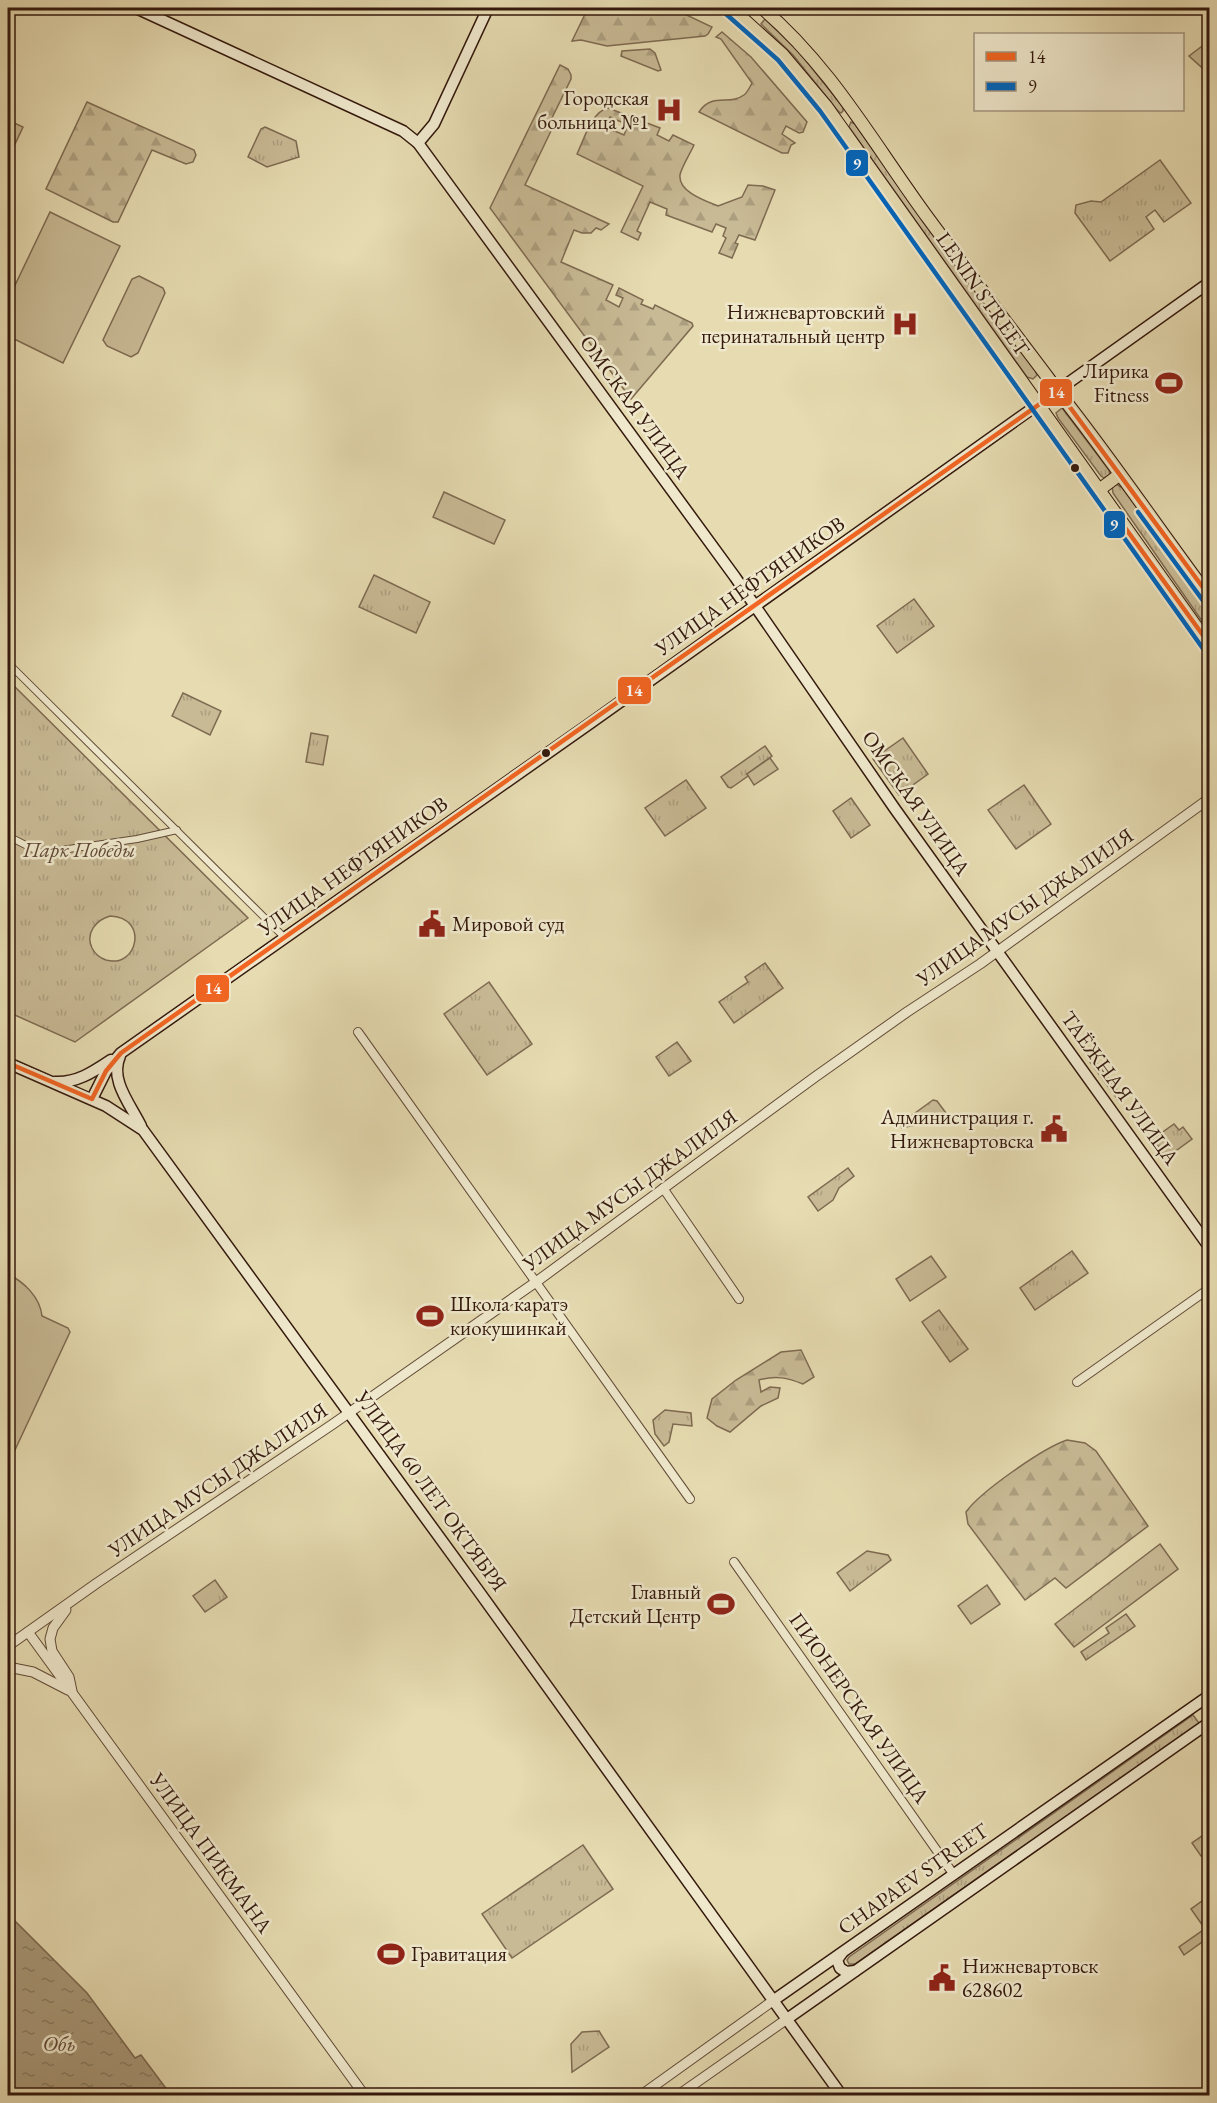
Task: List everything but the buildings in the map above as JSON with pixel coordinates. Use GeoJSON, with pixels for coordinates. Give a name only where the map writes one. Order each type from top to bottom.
{"type":"FeatureCollection","features":[{"type":"Feature","properties":{"kind":"main road","name":"ОМСКАЯ УЛИЦА"},"geometry":{"type":"LineString","coordinates":[[136,8],[403,131],[418,143],[755,606],[863,763],[998,951]]}},
{"type":"Feature","properties":{"kind":"main road"},"geometry":{"type":"LineString","coordinates":[[418,143],[434,124],[488,8]]}},
{"type":"Feature","properties":{"kind":"main road","name":"LENIN STREET"},"geometry":{"type":"LineString","coordinates":[[730,8],[768,41],[796,70],[838,124],[1209,646]]}},
{"type":"Feature","properties":{"kind":"main road","name":"LENIN STREET"},"geometry":{"type":"LineString","coordinates":[[767,9],[806,50],[854,112],[956,256],[1058,390],[1209,598]]}},
{"type":"Feature","properties":{"kind":"main road"},"geometry":{"type":"LineString","coordinates":[[838,124],[854,112]]}},
{"type":"Feature","properties":{"kind":"main road","name":"УЛИЦА НЕФТЯНИКОВ"},"geometry":{"type":"LineString","coordinates":[[92,1099],[106,1071],[122,1053],[1209,282]]}},
{"type":"Feature","properties":{"kind":"main road"},"geometry":{"type":"LineString","coordinates":[[1099,490],[1119,475]]}},
{"type":"Feature","properties":{"kind":"main road","name":"ТАЁЖНАЯ УЛИЦА"},"geometry":{"type":"LineString","coordinates":[[998,951],[1209,1248]]}},
{"type":"Feature","properties":{"kind":"main road"},"geometry":{"type":"LineString","coordinates":[[48,1081],[66,1082],[84,1077],[122,1053]]}},
{"type":"Feature","properties":{"kind":"main road"},"geometry":{"type":"LineString","coordinates":[[122,1053],[116,1072],[118,1081],[143,1130]]}},
{"type":"Feature","properties":{"kind":"main road","name":"УЛИЦА 60 ЛЕТ ОКТЯБРЯ"},"geometry":{"type":"LineString","coordinates":[[8,1063],[92,1099],[117,1112],[143,1130],[787,2019]]}},
{"type":"Feature","properties":{"kind":"main road","name":"CHAPAEV STREET"},"geometry":{"type":"LineString","coordinates":[[774,2000],[1209,1695]]}},
{"type":"Feature","properties":{"kind":"main road","name":"CHAPAEV STREET"},"geometry":{"type":"LineString","coordinates":[[787,2019],[1209,1722]]}},
{"type":"Feature","properties":{"kind":"main road"},"geometry":{"type":"LineString","coordinates":[[842,1952],[837,1960],[840,1968],[846,1972],[855,1971]]}},
{"type":"Feature","properties":{"kind":"main road"},"geometry":{"type":"LineString","coordinates":[[787,2019],[842,2096]]}},
{"type":"Feature","properties":{"kind":"street"},"geometry":{"type":"LineString","coordinates":[[8,663],[285,938]]}},
{"type":"Feature","properties":{"kind":"street","name":"УЛИЦА МУСЫ ДЖАЛИЛЯ"},"geometry":{"type":"LineString","coordinates":[[8,1646],[536,1282],[907,1012],[998,951],[1209,798]]}},
{"type":"Feature","properties":{"kind":"street"},"geometry":{"type":"LineString","coordinates":[[8,836],[40,853],[177,830]]}},
{"type":"Feature","properties":{"kind":"street"},"geometry":{"type":"LineString","coordinates":[[358,1032],[690,1499]]}},
{"type":"Feature","properties":{"kind":"street"},"geometry":{"type":"LineString","coordinates":[[663,1188],[740,1299]]}},
{"type":"Feature","properties":{"kind":"street"},"geometry":{"type":"LineString","coordinates":[[1077,1382],[1209,1288]]}},
{"type":"Feature","properties":{"kind":"street","name":"ПИОНЕРСКАЯ УЛИЦА"},"geometry":{"type":"LineString","coordinates":[[734,1562],[954,1875]]}},
{"type":"Feature","properties":{"kind":"street"},"geometry":{"type":"LineString","coordinates":[[72,1693],[69,1677],[52,1652],[50,1639],[60,1617],[81,1594]]}},
{"type":"Feature","properties":{"kind":"street","name":"УЛИЦА ПИКМАНА"},"geometry":{"type":"LineString","coordinates":[[28,1632],[365,2096]]}},
{"type":"Feature","properties":{"kind":"street"},"geometry":{"type":"LineString","coordinates":[[8,1667],[33,1672],[72,1693]]}},
{"type":"Feature","properties":{"kind":"street","name":"CHAPAEV STREET"},"geometry":{"type":"LineString","coordinates":[[640,2096],[774,2000]]}},
{"type":"Feature","properties":{"kind":"street","name":"CHAPAEV STREET"},"geometry":{"type":"LineString","coordinates":[[677,2096],[787,2019]]}},
{"type":"Feature","properties":{"kind":"green space"},"geometry":{"type":"Polygon","coordinates":[[[588,8],[672,8],[712,27],[705,36],[607,46],[581,40],[572,41],[588,8]]]}},
{"type":"Feature","properties":{"kind":"green space"},"geometry":{"type":"Polygon","coordinates":[[[765,19],[799,52],[843,107],[841,113],[793,55],[761,24],[765,19]]]}},
{"type":"Feature","properties":{"kind":"green space"},"geometry":{"type":"Polygon","coordinates":[[[722,32],[751,57],[807,122],[803,132],[799,133],[786,126],[782,134],[795,143],[791,145],[788,153],[782,153],[699,112],[709,102],[744,95],[752,83],[721,39],[716,37],[722,32]]]}},
{"type":"Feature","properties":{"kind":"green space"},"geometry":{"type":"Polygon","coordinates":[[[1209,41],[1209,74],[1189,56],[1209,41]]]}},
{"type":"Feature","properties":{"kind":"green space"},"geometry":{"type":"Polygon","coordinates":[[[650,49],[655,53],[661,70],[658,71],[621,56],[622,51],[650,49]]]}},
{"type":"Feature","properties":{"kind":"green space"},"geometry":{"type":"Polygon","coordinates":[[[560,65],[568,69],[571,79],[549,124],[551,131],[525,185],[609,224],[601,230],[596,228],[591,233],[574,230],[561,262],[613,285],[606,300],[619,307],[623,298],[616,295],[619,288],[643,300],[641,304],[653,309],[655,305],[692,323],[693,326],[631,399],[490,208],[560,65]]]}},
{"type":"Feature","properties":{"kind":"green space"},"geometry":{"type":"Polygon","coordinates":[[[87,102],[194,150],[196,155],[193,162],[186,164],[152,150],[118,222],[113,222],[46,189],[87,102]]]}},
{"type":"Feature","properties":{"kind":"green space"},"geometry":{"type":"Polygon","coordinates":[[[608,108],[660,128],[657,135],[669,141],[673,135],[694,145],[680,175],[683,186],[700,198],[718,206],[742,197],[748,185],[775,190],[755,240],[739,235],[732,258],[719,253],[726,238],[723,236],[726,228],[716,224],[712,232],[666,215],[667,209],[650,202],[637,231],[641,233],[638,240],[621,232],[643,186],[577,154],[585,134],[602,111],[608,108]],[[610,117],[605,127],[624,135],[628,125],[610,117]]]}},
{"type":"Feature","properties":{"kind":"green space"},"geometry":{"type":"Polygon","coordinates":[[[8,120],[23,127],[8,159],[8,120]]]}},
{"type":"Feature","properties":{"kind":"green space"},"geometry":{"type":"Polygon","coordinates":[[[851,122],[855,124],[1035,369],[1037,375],[1033,379],[1027,377],[849,127],[851,122]]]}},
{"type":"Feature","properties":{"kind":"green space"},"geometry":{"type":"Polygon","coordinates":[[[265,127],[296,141],[299,157],[267,167],[248,157],[261,129],[265,127]]]}},
{"type":"Feature","properties":{"kind":"green space"},"geometry":{"type":"Polygon","coordinates":[[[1160,160],[1191,203],[1164,222],[1155,210],[1146,217],[1154,229],[1110,261],[1075,213],[1076,205],[1091,201],[1101,202],[1160,160]]]}},
{"type":"Feature","properties":{"kind":"green space"},"geometry":{"type":"Polygon","coordinates":[[[50,212],[120,246],[63,363],[8,336],[8,300],[50,212]]]}},
{"type":"Feature","properties":{"kind":"green space"},"geometry":{"type":"Polygon","coordinates":[[[139,276],[163,288],[165,293],[138,353],[131,357],[107,346],[103,340],[132,279],[139,276]]]}},
{"type":"Feature","properties":{"kind":"green space"},"geometry":{"type":"Polygon","coordinates":[[[1062,408],[1109,470],[1110,475],[1104,478],[1101,476],[1058,418],[1056,413],[1062,408]]]}},
{"type":"Feature","properties":{"kind":"green space"},"geometry":{"type":"Polygon","coordinates":[[[1116,484],[1123,488],[1209,608],[1209,631],[1113,493],[1112,486],[1116,484]]]}},
{"type":"Feature","properties":{"kind":"green space"},"geometry":{"type":"Polygon","coordinates":[[[444,492],[505,520],[494,544],[433,517],[444,492]]]}},
{"type":"Feature","properties":{"kind":"green space"},"geometry":{"type":"Polygon","coordinates":[[[374,575],[430,602],[416,633],[359,607],[374,575]]]}},
{"type":"Feature","properties":{"kind":"green space"},"geometry":{"type":"Polygon","coordinates":[[[914,599],[934,626],[897,653],[877,626],[914,599]]]}},
{"type":"Feature","properties":{"kind":"green space","name":"Парк Победы"},"geometry":{"type":"Polygon","coordinates":[[[8,680],[248,918],[75,1042],[8,1012],[8,680]],[[110,916],[105,918],[96,924],[91,932],[92,948],[96,954],[106,960],[117,961],[126,957],[132,950],[135,942],[134,933],[130,925],[122,919],[110,916]]]}},
{"type":"Feature","properties":{"kind":"green space"},"geometry":{"type":"Polygon","coordinates":[[[183,693],[221,711],[210,735],[172,716],[183,693]]]}},
{"type":"Feature","properties":{"kind":"green space"},"geometry":{"type":"Polygon","coordinates":[[[311,733],[328,736],[323,765],[306,762],[311,733]]]}},
{"type":"Feature","properties":{"kind":"green space"},"geometry":{"type":"Polygon","coordinates":[[[903,738],[928,774],[899,795],[873,759],[903,738]]]}},
{"type":"Feature","properties":{"kind":"green space"},"geometry":{"type":"Polygon","coordinates":[[[765,746],[772,756],[731,788],[728,787],[721,777],[765,746]]]}},
{"type":"Feature","properties":{"kind":"green space"},"geometry":{"type":"Polygon","coordinates":[[[770,758],[778,769],[754,785],[747,774],[770,758]]]}},
{"type":"Feature","properties":{"kind":"green space"},"geometry":{"type":"Polygon","coordinates":[[[686,780],[706,808],[665,836],[645,808],[686,780]]]}},
{"type":"Feature","properties":{"kind":"green space"},"geometry":{"type":"Polygon","coordinates":[[[1024,785],[1051,824],[1016,849],[988,810],[1024,785]]]}},
{"type":"Feature","properties":{"kind":"green space"},"geometry":{"type":"Polygon","coordinates":[[[851,798],[870,825],[851,838],[833,811],[851,798]]]}},
{"type":"Feature","properties":{"kind":"green space"},"geometry":{"type":"Polygon","coordinates":[[[765,963],[783,988],[734,1023],[719,1002],[748,982],[745,977],[765,963]]]}},
{"type":"Feature","properties":{"kind":"green space"},"geometry":{"type":"Polygon","coordinates":[[[489,982],[532,1044],[487,1075],[444,1014],[489,982]]]}},
{"type":"Feature","properties":{"kind":"green space"},"geometry":{"type":"Polygon","coordinates":[[[677,1042],[691,1061],[669,1076],[656,1057],[677,1042]]]}},
{"type":"Feature","properties":{"kind":"green space"},"geometry":{"type":"Polygon","coordinates":[[[1094,1059],[1122,1097],[1118,1100],[1090,1062],[1094,1059]]]}},
{"type":"Feature","properties":{"kind":"green space"},"geometry":{"type":"Polygon","coordinates":[[[933,1100],[937,1101],[949,1117],[938,1122],[902,1128],[900,1124],[933,1100]]]}},
{"type":"Feature","properties":{"kind":"green space"},"geometry":{"type":"Polygon","coordinates":[[[1174,1124],[1179,1130],[1183,1127],[1192,1139],[1166,1158],[1153,1139],[1174,1124]]]}},
{"type":"Feature","properties":{"kind":"green space"},"geometry":{"type":"Polygon","coordinates":[[[848,1168],[854,1176],[839,1188],[833,1200],[818,1211],[808,1197],[848,1168]]]}},
{"type":"Feature","properties":{"kind":"green space"},"geometry":{"type":"Polygon","coordinates":[[[1072,1251],[1088,1273],[1035,1310],[1020,1288],[1072,1251]]]}},
{"type":"Feature","properties":{"kind":"green space"},"geometry":{"type":"Polygon","coordinates":[[[931,1256],[946,1277],[910,1301],[896,1279],[931,1256]]]}},
{"type":"Feature","properties":{"kind":"green space"},"geometry":{"type":"Polygon","coordinates":[[[8,1274],[20,1281],[35,1296],[42,1316],[68,1328],[70,1332],[8,1465],[8,1274]]]}},
{"type":"Feature","properties":{"kind":"green space"},"geometry":{"type":"Polygon","coordinates":[[[939,1310],[968,1349],[950,1362],[922,1322],[939,1310]]]}},
{"type":"Feature","properties":{"kind":"green space"},"geometry":{"type":"Polygon","coordinates":[[[801,1350],[814,1377],[803,1384],[782,1378],[759,1380],[761,1392],[770,1387],[780,1388],[778,1398],[761,1406],[730,1432],[707,1418],[712,1399],[736,1380],[781,1352],[801,1350]]]}},
{"type":"Feature","properties":{"kind":"green space"},"geometry":{"type":"Polygon","coordinates":[[[665,1410],[691,1413],[692,1426],[673,1424],[669,1442],[664,1446],[655,1434],[653,1420],[665,1410]]]}},
{"type":"Feature","properties":{"kind":"green space"},"geometry":{"type":"Polygon","coordinates":[[[1067,1440],[1085,1443],[1096,1451],[1148,1526],[1066,1588],[1055,1578],[1025,1600],[968,1524],[966,1512],[984,1493],[1013,1472],[1043,1452],[1067,1440]]]}},
{"type":"Feature","properties":{"kind":"green space"},"geometry":{"type":"Polygon","coordinates":[[[1160,1544],[1178,1569],[1074,1647],[1055,1624],[1160,1544]]]}},
{"type":"Feature","properties":{"kind":"green space"},"geometry":{"type":"Polygon","coordinates":[[[867,1551],[888,1555],[891,1560],[850,1591],[837,1573],[867,1551]]]}},
{"type":"Feature","properties":{"kind":"green space"},"geometry":{"type":"Polygon","coordinates":[[[215,1580],[227,1597],[205,1612],[193,1596],[215,1580]]]}},
{"type":"Feature","properties":{"kind":"green space"},"geometry":{"type":"Polygon","coordinates":[[[987,1585],[1000,1604],[971,1624],[958,1606],[987,1585]]]}},
{"type":"Feature","properties":{"kind":"green space"},"geometry":{"type":"Polygon","coordinates":[[[1126,1614],[1135,1626],[1086,1660],[1081,1652],[1109,1633],[1106,1628],[1126,1614]]]}},
{"type":"Feature","properties":{"kind":"green space"},"geometry":{"type":"Polygon","coordinates":[[[1193,1715],[1199,1723],[855,1964],[849,1964],[847,1960],[849,1957],[1193,1715]]]}},
{"type":"Feature","properties":{"kind":"green space"},"geometry":{"type":"Polygon","coordinates":[[[1209,1831],[1209,1850],[1201,1856],[1192,1843],[1209,1831]]]}},
{"type":"Feature","properties":{"kind":"green space"},"geometry":{"type":"Polygon","coordinates":[[[583,1845],[613,1889],[512,1958],[482,1914],[583,1845]]]}},
{"type":"Feature","properties":{"kind":"green space"},"geometry":{"type":"Polygon","coordinates":[[[1209,1896],[1209,1937],[1184,1955],[1179,1947],[1203,1930],[1203,1926],[1191,1909],[1209,1896]]]}},
{"type":"Feature","properties":{"kind":"green space"},"geometry":{"type":"Polygon","coordinates":[[[599,2031],[609,2047],[572,2072],[571,2044],[582,2032],[599,2031]]]}},
{"type":"Feature","properties":{"kind":"water","name":"Обь"},"geometry":{"type":"Polygon","coordinates":[[[8,1914],[87,1993],[135,2058],[141,2055],[171,2095],[8,2095],[8,1914]]]}},
{"type":"Feature","properties":{"kind":"transit line","name":"9"},"geometry":{"type":"LineString","coordinates":[[726,14],[778,60],[820,111],[1204,650]]}},
{"type":"Feature","properties":{"kind":"transit line","name":"14"},"geometry":{"type":"LineString","coordinates":[[8,1063],[92,1099],[106,1071],[121,1053],[1058,391],[1210,597]]}},
{"type":"Feature","properties":{"kind":"transit line","name":"9"},"geometry":{"type":"LineString","coordinates":[[1138,512],[1204,602]]}},
{"type":"Feature","properties":{"kind":"transit line","name":"14"},"geometry":{"type":"LineString","coordinates":[[1121,522],[1210,645]]}},
{"type":"Feature","properties":{"kind":"place","name":"Городская больница №1"},"geometry":{"type":"Point","coordinates":[669,110]}},
{"type":"Feature","properties":{"kind":"place","name":"Нижневартовский перинатальный центр"},"geometry":{"type":"Point","coordinates":[905,324]}},
{"type":"Feature","properties":{"kind":"place","name":"Лирика Fitness"},"geometry":{"type":"Point","coordinates":[1169,383]}},
{"type":"Feature","properties":{"kind":"place","name":"Мировой суд"},"geometry":{"type":"Point","coordinates":[432,924]}},
{"type":"Feature","properties":{"kind":"place","name":"Администрация г. Нижневартовска"},"geometry":{"type":"Point","coordinates":[1054,1129]}},
{"type":"Feature","properties":{"kind":"place","name":"Школа каратэ киокушинкай"},"geometry":{"type":"Point","coordinates":[430,1316]}},
{"type":"Feature","properties":{"kind":"place","name":"Главный Детский Центр"},"geometry":{"type":"Point","coordinates":[721,1604]}},
{"type":"Feature","properties":{"kind":"place","name":"Гравитация"},"geometry":{"type":"Point","coordinates":[391,1954]}},
{"type":"Feature","properties":{"kind":"place","name":"Нижневартовск 628602"},"geometry":{"type":"Point","coordinates":[942,1978]}}]}
